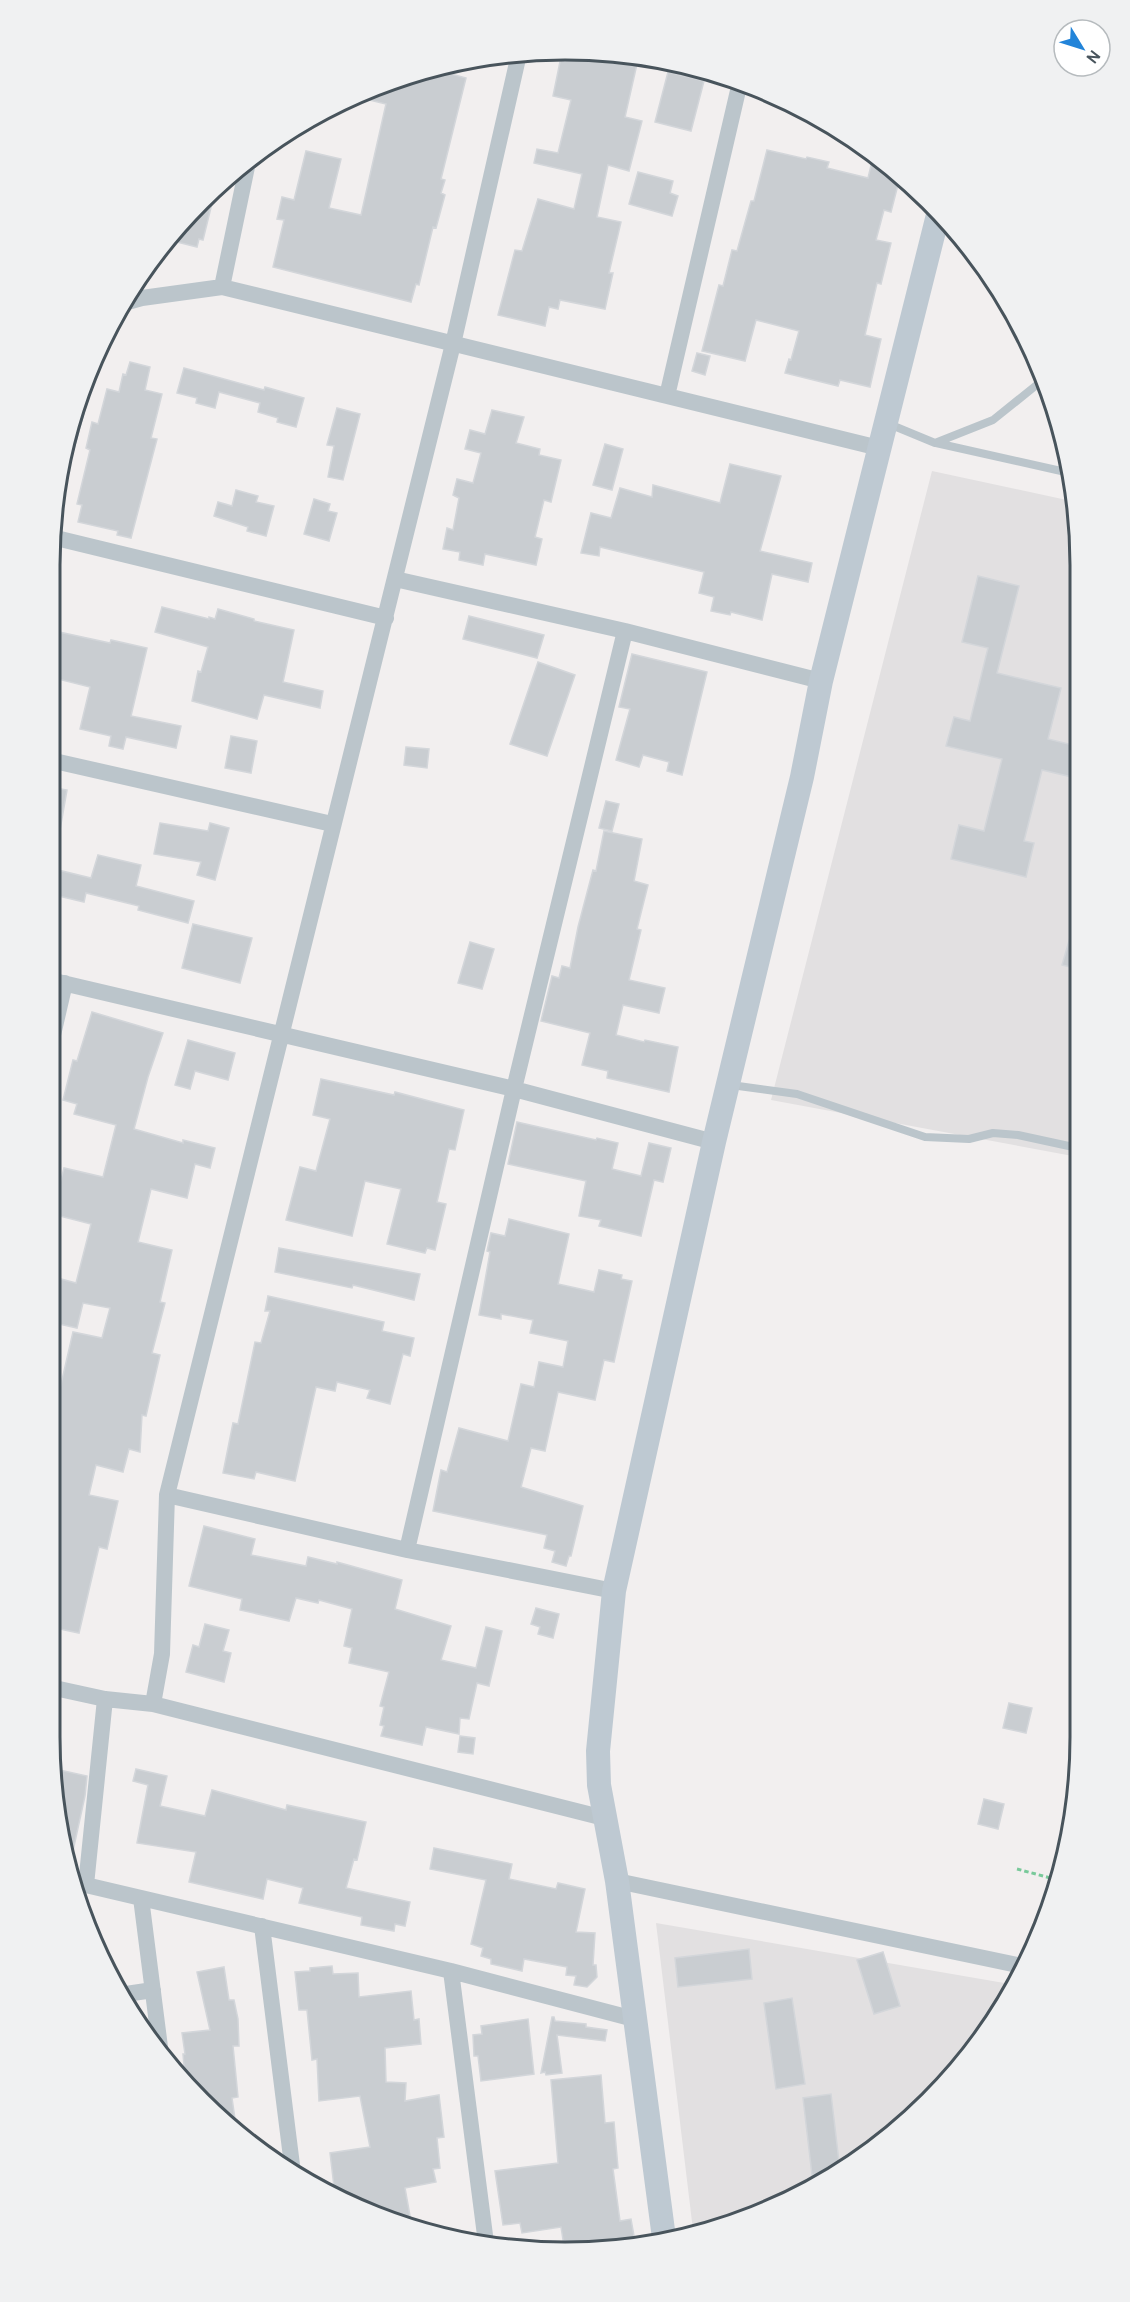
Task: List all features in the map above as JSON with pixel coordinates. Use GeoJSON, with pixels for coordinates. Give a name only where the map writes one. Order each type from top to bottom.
{"type":"FeatureCollection","features":[{"type":"Feature","properties":{"kind":"street"},"geometry":{"type":"LineString","coordinates":[[153,1704],[162,1654],[167,1495],[453,344],[517,62]]}},
{"type":"Feature","properties":{"kind":"street"},"geometry":{"type":"LineString","coordinates":[[668,396],[738,91]]}},
{"type":"Feature","properties":{"kind":"street"},"geometry":{"type":"LineString","coordinates":[[222,287],[245,174]]}},
{"type":"Feature","properties":{"kind":"street"},"geometry":{"type":"LineString","coordinates":[[663,2232],[617,1881],[599,1785],[598,1752],[614,1591],[727,1085],[802,777],[821,681],[936,223]]}},
{"type":"Feature","properties":{"kind":"street"},"geometry":{"type":"LineString","coordinates":[[135,300],[222,287],[879,448]]}},
{"type":"Feature","properties":{"kind":"street"},"geometry":{"type":"LineString","coordinates":[[61,539],[386,618]]}},
{"type":"Feature","properties":{"kind":"street"},"geometry":{"type":"LineString","coordinates":[[395,579],[625,632],[821,681]]}},
{"type":"Feature","properties":{"kind":"street"},"geometry":{"type":"LineString","coordinates":[[407,1550],[514,1089],[625,632]]}},
{"type":"Feature","properties":{"kind":"street"},"geometry":{"type":"LineString","coordinates":[[60,762],[332,824]]}},
{"type":"Feature","properties":{"kind":"street"},"geometry":{"type":"LineString","coordinates":[[60,982],[514,1089],[714,1142]]}},
{"type":"Feature","properties":{"kind":"street"},"geometry":{"type":"LineString","coordinates":[[167,1495],[407,1550],[614,1591]]}},
{"type":"Feature","properties":{"kind":"street"},"geometry":{"type":"LineString","coordinates":[[60,1689],[105,1699],[153,1704],[604,1818]]}},
{"type":"Feature","properties":{"kind":"street"},"geometry":{"type":"LineString","coordinates":[[81,1879],[105,1699]]}},
{"type":"Feature","properties":{"kind":"street"},"geometry":{"type":"LineString","coordinates":[[617,1881],[1016,1965]]}},
{"type":"Feature","properties":{"kind":"street"},"geometry":{"type":"LineString","coordinates":[[82,1883],[451,1971],[634,2019]]}},
{"type":"Feature","properties":{"kind":"street"},"geometry":{"type":"LineString","coordinates":[[141,1898],[159,2037]]}},
{"type":"Feature","properties":{"kind":"street"},"geometry":{"type":"LineString","coordinates":[[262,1926],[291,2162]]}},
{"type":"Feature","properties":{"kind":"street"},"geometry":{"type":"LineString","coordinates":[[451,1971],[485,2235]]}},
{"type":"Feature","properties":{"kind":"street"},"geometry":{"type":"LineString","coordinates":[[130,1993],[153,1990]]}},
{"type":"Feature","properties":{"kind":"lane"},"geometry":{"type":"LineString","coordinates":[[936,443],[993,420],[1037,386]]}},
{"type":"Feature","properties":{"kind":"lane"},"geometry":{"type":"LineString","coordinates":[[886,423],[936,443],[1061,471]]}},
{"type":"Feature","properties":{"kind":"lane"},"geometry":{"type":"LineString","coordinates":[[727,1085],[797,1094],[925,1137],[969,1139],[993,1133],[1018,1135],[1070,1146]]}},
{"type":"Feature","properties":{"kind":"path"},"geometry":{"type":"LineString","coordinates":[[1017,1869],[1050,1878]]}},
{"type":"Feature","properties":{"kind":"shaded area"},"geometry":{"type":"Polygon","coordinates":[[[932,471],[1066,500],[1070,565],[1070,1156],[771,1100],[932,471]]]}},
{"type":"Feature","properties":{"kind":"shaded area"},"geometry":{"type":"Polygon","coordinates":[[[656,1923],[1006,1983],[985,2018],[945,2070],[898,2117],[872,2138],[846,2157],[788,2190],[758,2204],[692,2226],[656,1923]]]}},
{"type":"Feature","properties":{"kind":"building"},"geometry":{"type":"Polygon","coordinates":[[[560,60],[637,65],[625,117],[642,121],[629,171],[608,165],[597,217],[621,222],[609,273],[613,273],[605,309],[560,300],[558,309],[549,307],[545,326],[498,315],[515,250],[522,251],[538,199],[574,209],[582,174],[534,163],[537,149],[558,153],[571,100],[553,96],[560,60]]]}},
{"type":"Feature","properties":{"kind":"building"},"geometry":{"type":"Polygon","coordinates":[[[668,72],[704,81],[691,131],[655,122],[668,72]]]}},
{"type":"Feature","properties":{"kind":"building"},"geometry":{"type":"Polygon","coordinates":[[[450,74],[466,78],[441,179],[445,180],[441,193],[445,195],[436,228],[433,227],[419,285],[416,284],[411,302],[273,267],[284,220],[277,219],[282,197],[294,200],[306,151],[341,159],[329,208],[361,215],[386,104],[368,100],[434,77],[450,74]]]}},
{"type":"Feature","properties":{"kind":"building"},"geometry":{"type":"Polygon","coordinates":[[[767,150],[829,162],[827,168],[868,178],[871,164],[898,185],[891,212],[884,210],[876,240],[891,243],[881,284],[877,283],[865,335],[881,339],[870,387],[840,380],[838,386],[785,373],[799,331],[756,320],[745,361],[702,351],[719,285],[723,286],[732,250],[737,251],[751,201],[754,201],[767,150]]]}},
{"type":"Feature","properties":{"kind":"building"},"geometry":{"type":"Polygon","coordinates":[[[638,172],[673,181],[670,193],[678,196],[672,216],[629,204],[638,172]]]}},
{"type":"Feature","properties":{"kind":"building"},"geometry":{"type":"Polygon","coordinates":[[[212,204],[203,240],[199,239],[197,247],[177,242],[212,204]]]}},
{"type":"Feature","properties":{"kind":"building"},"geometry":{"type":"Polygon","coordinates":[[[697,353],[710,356],[705,375],[692,371],[697,353]]]}},
{"type":"Feature","properties":{"kind":"building"},"geometry":{"type":"Polygon","coordinates":[[[130,362],[150,367],[145,390],[162,394],[151,438],[157,439],[131,538],[117,535],[118,531],[78,522],[82,505],[77,504],[90,450],[86,448],[92,422],[98,424],[107,389],[119,392],[123,374],[126,375],[130,362]]]}},
{"type":"Feature","properties":{"kind":"building"},"geometry":{"type":"Polygon","coordinates":[[[184,368],[264,390],[265,387],[304,398],[296,427],[277,422],[278,418],[258,412],[260,403],[219,392],[215,408],[196,403],[197,398],[177,393],[184,368]]]}},
{"type":"Feature","properties":{"kind":"building"},"geometry":{"type":"Polygon","coordinates":[[[337,408],[360,414],[343,480],[328,477],[334,446],[327,445],[337,408]]]}},
{"type":"Feature","properties":{"kind":"building"},"geometry":{"type":"Polygon","coordinates":[[[492,410],[524,417],[516,443],[540,449],[539,455],[561,460],[551,502],[544,500],[535,537],[542,539],[536,565],[485,554],[483,565],[459,560],[460,552],[443,549],[447,528],[453,530],[459,498],[453,495],[457,479],[473,483],[481,453],[465,449],[470,430],[485,434],[492,410]]]}},
{"type":"Feature","properties":{"kind":"building"},"geometry":{"type":"Polygon","coordinates":[[[605,444],[623,449],[612,490],[593,485],[605,444]]]}},
{"type":"Feature","properties":{"kind":"building"},"geometry":{"type":"Polygon","coordinates":[[[730,464],[781,476],[760,551],[812,563],[808,582],[772,574],[762,620],[731,612],[730,615],[711,611],[714,597],[699,593],[704,572],[600,547],[599,556],[581,553],[591,513],[611,518],[620,488],[652,497],[653,485],[720,503],[730,464]]]}},
{"type":"Feature","properties":{"kind":"building"},"geometry":{"type":"Polygon","coordinates":[[[236,490],[258,496],[256,502],[274,506],[266,536],[247,531],[248,527],[214,516],[218,502],[232,506],[236,490]]]}},
{"type":"Feature","properties":{"kind":"building"},"geometry":{"type":"Polygon","coordinates":[[[314,499],[330,504],[328,511],[337,513],[329,541],[304,534],[314,499]]]}},
{"type":"Feature","properties":{"kind":"building"},"geometry":{"type":"Polygon","coordinates":[[[978,576],[1019,586],[997,673],[1061,688],[1048,739],[1070,744],[1070,777],[1042,770],[1024,841],[1034,843],[1026,877],[951,859],[959,825],[984,831],[1002,759],[946,746],[954,717],[970,721],[988,648],[962,642],[978,576]]]}},
{"type":"Feature","properties":{"kind":"building"},"geometry":{"type":"Polygon","coordinates":[[[162,607],[209,619],[209,617],[215,619],[218,609],[254,619],[254,621],[294,630],[283,682],[323,691],[320,708],[264,695],[257,719],[192,701],[198,671],[201,672],[208,647],[155,632],[162,607]]]}},
{"type":"Feature","properties":{"kind":"building"},"geometry":{"type":"Polygon","coordinates":[[[469,616],[544,635],[537,658],[463,639],[469,616]]]}},
{"type":"Feature","properties":{"kind":"building"},"geometry":{"type":"Polygon","coordinates":[[[60,632],[147,648],[131,716],[181,726],[176,748],[126,737],[123,749],[109,746],[111,736],[80,729],[90,687],[60,680],[60,632]]]}},
{"type":"Feature","properties":{"kind":"building"},"geometry":{"type":"Polygon","coordinates":[[[632,654],[707,672],[682,775],[667,771],[669,762],[643,755],[639,767],[616,760],[630,709],[619,707],[632,654]]]}},
{"type":"Feature","properties":{"kind":"building"},"geometry":{"type":"Polygon","coordinates":[[[538,662],[575,675],[547,756],[510,744],[538,662]]]}},
{"type":"Feature","properties":{"kind":"building"},"geometry":{"type":"Polygon","coordinates":[[[231,736],[257,741],[251,773],[225,768],[231,736]]]}},
{"type":"Feature","properties":{"kind":"building"},"geometry":{"type":"Polygon","coordinates":[[[406,747],[429,749],[427,768],[404,765],[406,747]]]}},
{"type":"Feature","properties":{"kind":"building"},"geometry":{"type":"Polygon","coordinates":[[[60,789],[67,790],[60,830],[60,789]]]}},
{"type":"Feature","properties":{"kind":"building"},"geometry":{"type":"Polygon","coordinates":[[[606,801],[619,804],[612,831],[599,828],[606,801]]]}},
{"type":"Feature","properties":{"kind":"building"},"geometry":{"type":"Polygon","coordinates":[[[160,823],[208,831],[210,823],[229,828],[215,880],[197,875],[201,862],[154,854],[160,823]]]}},
{"type":"Feature","properties":{"kind":"building"},"geometry":{"type":"Polygon","coordinates":[[[604,831],[642,839],[634,881],[648,885],[637,929],[641,930],[629,980],[665,988],[659,1013],[623,1005],[616,1035],[678,1047],[669,1092],[607,1078],[608,1071],[582,1065],[590,1033],[541,1021],[552,976],[559,978],[562,966],[570,968],[578,927],[593,870],[596,871],[604,831]]]}},
{"type":"Feature","properties":{"kind":"building"},"geometry":{"type":"Polygon","coordinates":[[[98,855],[141,865],[136,886],[194,901],[188,923],[138,910],[139,906],[86,893],[84,902],[60,896],[60,870],[91,878],[98,855]]]}},
{"type":"Feature","properties":{"kind":"building"},"geometry":{"type":"Polygon","coordinates":[[[193,924],[252,938],[240,983],[182,968],[193,924]]]}},
{"type":"Feature","properties":{"kind":"building"},"geometry":{"type":"Polygon","coordinates":[[[1070,938],[1070,967],[1062,965],[1070,938]]]}},
{"type":"Feature","properties":{"kind":"building"},"geometry":{"type":"Polygon","coordinates":[[[470,942],[494,949],[482,989],[458,983],[470,942]]]}},
{"type":"Feature","properties":{"kind":"building"},"geometry":{"type":"Polygon","coordinates":[[[92,1012],[163,1033],[134,1129],[183,1143],[183,1140],[215,1148],[210,1168],[195,1164],[187,1198],[151,1189],[138,1242],[172,1250],[160,1302],[165,1303],[152,1353],[160,1355],[146,1416],[142,1415],[140,1452],[129,1449],[123,1472],[96,1465],[89,1495],[118,1501],[107,1549],[99,1547],[79,1633],[60,1629],[60,1389],[73,1332],[102,1338],[110,1308],[83,1303],[77,1328],[60,1324],[60,1279],[76,1283],[91,1224],[60,1216],[60,1183],[64,1168],[103,1177],[116,1125],[74,1114],[77,1104],[63,1100],[73,1060],[77,1061],[92,1012]]]}},
{"type":"Feature","properties":{"kind":"building"},"geometry":{"type":"Polygon","coordinates":[[[188,1040],[235,1053],[228,1080],[195,1071],[190,1089],[175,1085],[188,1040]]]}},
{"type":"Feature","properties":{"kind":"building"},"geometry":{"type":"Polygon","coordinates":[[[321,1079],[394,1095],[395,1092],[464,1110],[455,1150],[449,1149],[437,1202],[446,1204],[435,1250],[427,1248],[425,1253],[387,1244],[401,1189],[365,1181],[352,1236],[286,1220],[300,1167],[316,1171],[330,1119],[313,1115],[321,1079]]]}},
{"type":"Feature","properties":{"kind":"building"},"geometry":{"type":"Polygon","coordinates":[[[517,1122],[618,1143],[612,1169],[641,1176],[649,1143],[671,1148],[663,1182],[654,1180],[641,1236],[599,1226],[601,1220],[579,1216],[586,1181],[508,1164],[517,1122]]]}},
{"type":"Feature","properties":{"kind":"building"},"geometry":{"type":"Polygon","coordinates":[[[509,1219],[569,1234],[558,1284],[594,1292],[599,1270],[622,1275],[621,1279],[632,1281],[614,1362],[604,1360],[595,1400],[558,1392],[545,1451],[531,1448],[521,1487],[583,1506],[571,1556],[566,1566],[552,1562],[555,1551],[544,1548],[547,1535],[433,1511],[441,1470],[447,1472],[459,1428],[508,1441],[521,1384],[534,1387],[539,1362],[563,1367],[568,1341],[530,1333],[533,1320],[501,1314],[501,1319],[479,1315],[491,1233],[505,1236],[509,1219]]]}},
{"type":"Feature","properties":{"kind":"building"},"geometry":{"type":"Polygon","coordinates":[[[279,1248],[420,1274],[414,1300],[353,1285],[352,1288],[275,1272],[279,1248]]]}},
{"type":"Feature","properties":{"kind":"building"},"geometry":{"type":"Polygon","coordinates":[[[268,1296],[384,1322],[382,1331],[414,1338],[410,1356],[403,1354],[390,1404],[367,1398],[370,1390],[337,1382],[335,1391],[316,1387],[295,1481],[256,1472],[254,1479],[223,1473],[233,1423],[238,1424],[255,1342],[261,1343],[270,1311],[265,1311],[268,1296]]]}},
{"type":"Feature","properties":{"kind":"building"},"geometry":{"type":"Polygon","coordinates":[[[204,1526],[255,1539],[251,1555],[306,1566],[308,1557],[337,1564],[337,1562],[402,1580],[395,1609],[451,1626],[441,1660],[476,1668],[486,1627],[502,1631],[489,1686],[477,1683],[469,1719],[460,1718],[459,1734],[426,1727],[422,1745],[381,1736],[384,1726],[380,1725],[384,1707],[380,1706],[389,1672],[349,1663],[352,1648],[344,1646],[352,1609],[319,1600],[318,1603],[296,1598],[289,1621],[240,1610],[242,1599],[189,1586],[204,1526]]]}},
{"type":"Feature","properties":{"kind":"building"},"geometry":{"type":"Polygon","coordinates":[[[536,1608],[559,1614],[553,1638],[538,1634],[540,1627],[531,1624],[536,1608]]]}},
{"type":"Feature","properties":{"kind":"building"},"geometry":{"type":"Polygon","coordinates":[[[205,1624],[229,1630],[223,1651],[231,1653],[224,1682],[186,1672],[193,1645],[199,1647],[205,1624]]]}},
{"type":"Feature","properties":{"kind":"building"},"geometry":{"type":"Polygon","coordinates":[[[1009,1703],[1032,1708],[1026,1733],[1003,1728],[1009,1703]]]}},
{"type":"Feature","properties":{"kind":"building"},"geometry":{"type":"Polygon","coordinates":[[[460,1736],[475,1738],[473,1754],[458,1752],[460,1736]]]}},
{"type":"Feature","properties":{"kind":"building"},"geometry":{"type":"Polygon","coordinates":[[[136,1769],[167,1776],[160,1806],[205,1816],[212,1790],[286,1810],[287,1805],[366,1822],[357,1860],[354,1859],[346,1888],[410,1902],[405,1926],[395,1924],[394,1931],[361,1925],[362,1917],[299,1903],[303,1888],[267,1879],[263,1899],[189,1882],[196,1852],[137,1843],[148,1785],[133,1781],[136,1769]]]}},
{"type":"Feature","properties":{"kind":"building"},"geometry":{"type":"Polygon","coordinates":[[[61,1770],[87,1776],[73,1850],[64,1803],[61,1770]]]}},
{"type":"Feature","properties":{"kind":"building"},"geometry":{"type":"Polygon","coordinates":[[[984,1799],[1004,1804],[998,1829],[978,1824],[984,1799]]]}},
{"type":"Feature","properties":{"kind":"building"},"geometry":{"type":"Polygon","coordinates":[[[434,1848],[512,1864],[509,1879],[556,1889],[558,1883],[585,1889],[576,1932],[595,1933],[593,1965],[596,1965],[597,1977],[587,1987],[574,1985],[576,1976],[566,1975],[567,1967],[524,1959],[522,1971],[491,1964],[491,1959],[481,1956],[483,1948],[471,1944],[486,1880],[430,1869],[434,1848]]]}},
{"type":"Feature","properties":{"kind":"building"},"geometry":{"type":"Polygon","coordinates":[[[749,1949],[752,1979],[678,1987],[675,1958],[749,1949]]]}},
{"type":"Feature","properties":{"kind":"building"},"geometry":{"type":"Polygon","coordinates":[[[883,1952],[900,2006],[874,2014],[857,1960],[883,1952]]]}},
{"type":"Feature","properties":{"kind":"building"},"geometry":{"type":"Polygon","coordinates":[[[332,1966],[333,1974],[358,1973],[359,1997],[411,1991],[414,2020],[419,2019],[421,2044],[385,2048],[386,2082],[406,2083],[405,2101],[439,2095],[444,2137],[437,2138],[440,2168],[433,2169],[436,2182],[405,2188],[410,2217],[372,2204],[334,2186],[330,2153],[370,2147],[360,2096],[319,2101],[317,2059],[312,2060],[307,2010],[299,2010],[295,1972],[310,1971],[310,1968],[332,1966]]]}},
{"type":"Feature","properties":{"kind":"building"},"geometry":{"type":"Polygon","coordinates":[[[224,1967],[229,2000],[234,2000],[238,2019],[239,2046],[233,2046],[238,2097],[232,2098],[235,2119],[184,2069],[182,2033],[210,2030],[197,1972],[224,1967]]]}},
{"type":"Feature","properties":{"kind":"building"},"geometry":{"type":"Polygon","coordinates":[[[792,1998],[805,2084],[776,2089],[764,2003],[792,1998]]]}},
{"type":"Feature","properties":{"kind":"building"},"geometry":{"type":"Polygon","coordinates":[[[552,2017],[555,2021],[586,2024],[586,2027],[607,2030],[605,2041],[557,2035],[562,2073],[546,2075],[545,2072],[541,2073],[552,2017]]]}},
{"type":"Feature","properties":{"kind":"building"},"geometry":{"type":"Polygon","coordinates":[[[528,2019],[534,2074],[481,2081],[478,2056],[474,2056],[473,2035],[482,2034],[481,2026],[528,2019]]]}},
{"type":"Feature","properties":{"kind":"building"},"geometry":{"type":"Polygon","coordinates":[[[601,2075],[605,2123],[614,2122],[618,2168],[613,2169],[620,2221],[631,2219],[634,2237],[563,2242],[561,2227],[522,2233],[520,2223],[503,2225],[495,2171],[558,2163],[551,2080],[601,2075]]]}},
{"type":"Feature","properties":{"kind":"building"},"geometry":{"type":"Polygon","coordinates":[[[831,2094],[839,2161],[818,2174],[812,2175],[803,2098],[831,2094]]]}}]}
